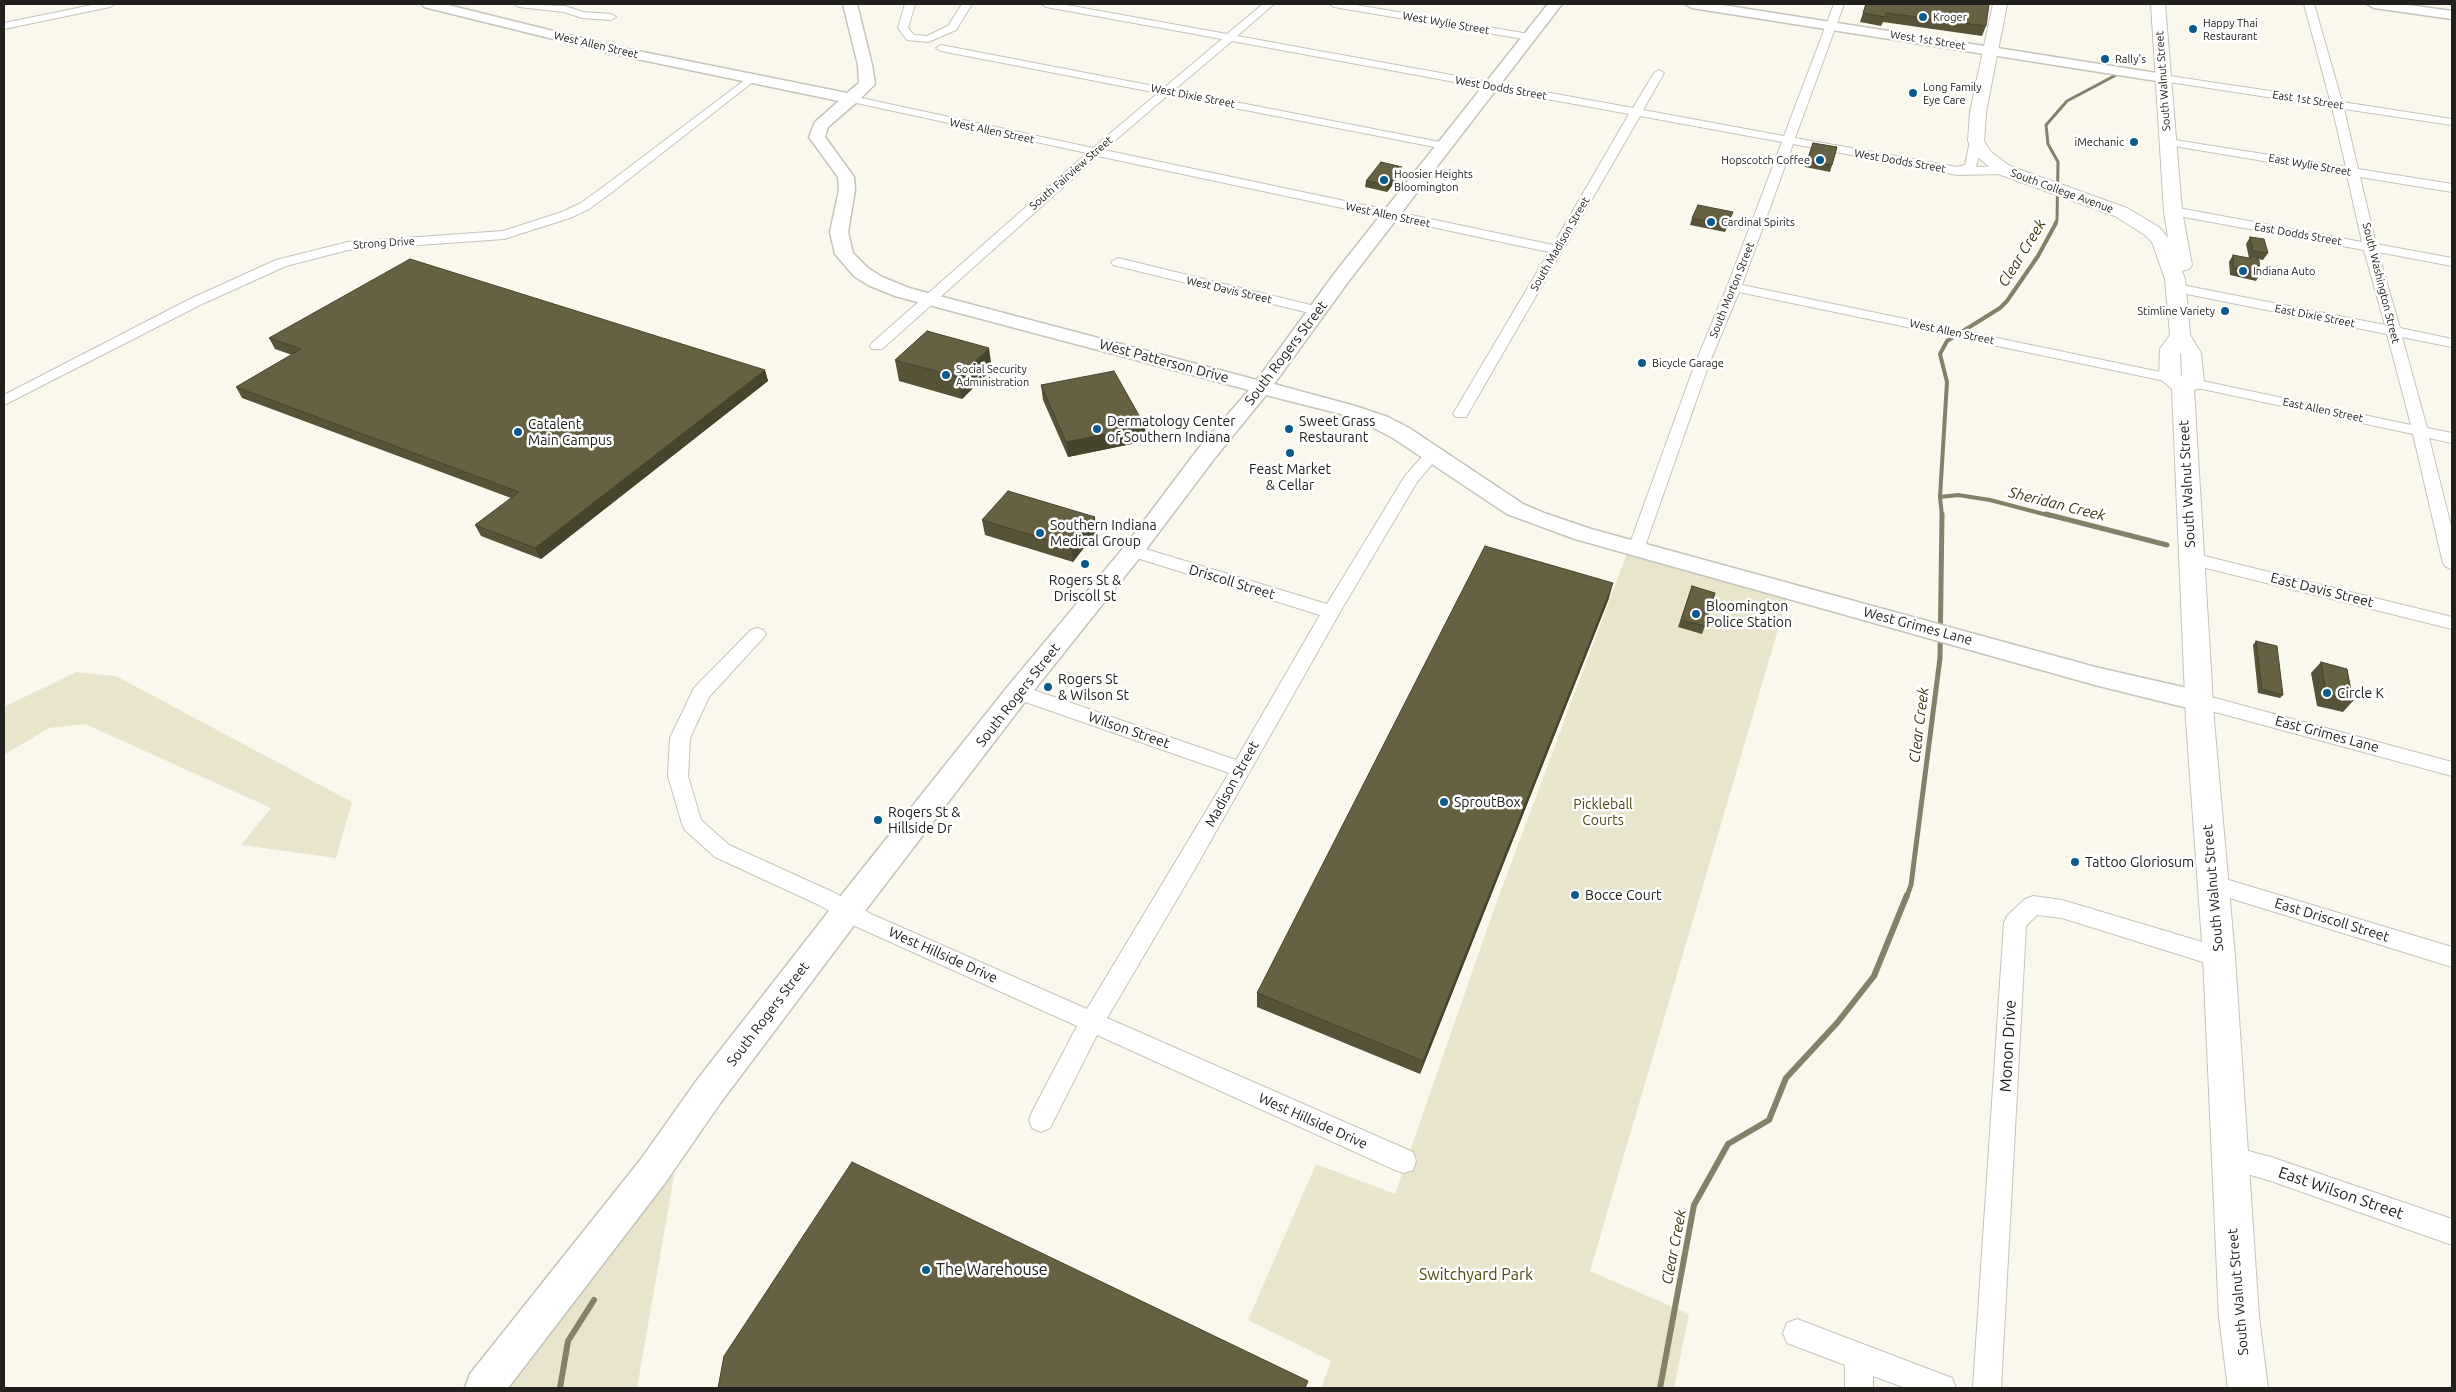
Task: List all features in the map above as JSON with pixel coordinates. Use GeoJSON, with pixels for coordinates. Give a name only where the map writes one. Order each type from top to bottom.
{"type":"FeatureCollection","features":[{"type":"Feature","properties":{"kind":"main road"},"geometry":{"type":"LineString","coordinates":[[1976,141],[1978,112],[2000,4]]}},
{"type":"Feature","properties":{"kind":"main road","name":"South Walnut Street"},"geometry":{"type":"LineString","coordinates":[[2158,4],[2168,142],[2160,208],[2182,267],[2176,284],[2180,336],[2191,353],[2182,383],[2200,702],[2212,884],[2219,957],[2228,1158],[2239,1318],[2248,1388]]}},
{"type":"Feature","properties":{"kind":"main road","name":"South College Avenue"},"geometry":{"type":"LineString","coordinates":[[1976,141],[1984,156],[2004,170],[2044,185],[2087,197],[2121,212],[2152,231],[2161,241],[2176,284]]}},
{"type":"Feature","properties":{"kind":"main road"},"geometry":{"type":"LineString","coordinates":[[2087,197],[2160,208]]}},
{"type":"Feature","properties":{"kind":"street"},"geometry":{"type":"LineString","coordinates":[[4,26],[110,4]]}},
{"type":"Feature","properties":{"kind":"street","name":"West Allen Street"},"geometry":{"type":"LineString","coordinates":[[432,4],[618,51],[852,99],[1094,153],[1557,250]]}},
{"type":"Feature","properties":{"kind":"street"},"geometry":{"type":"LineString","coordinates":[[519,4],[565,9],[582,15],[611,17]]}},
{"type":"Feature","properties":{"kind":"street"},"geometry":{"type":"LineString","coordinates":[[850,4],[865,65],[867,84],[852,99]]}},
{"type":"Feature","properties":{"kind":"street"},"geometry":{"type":"LineString","coordinates":[[910,4],[904,28],[911,38],[928,39],[952,28],[968,4]]}},
{"type":"Feature","properties":{"kind":"street","name":"West Dodds Street"},"geometry":{"type":"LineString","coordinates":[[1046,4],[1957,171],[2004,170]]}},
{"type":"Feature","properties":{"kind":"street","name":"South Fairview Street"},"geometry":{"type":"LineString","coordinates":[[876,346],[1094,153],[1269,4]]}},
{"type":"Feature","properties":{"kind":"street","name":"West Wylie Street"},"geometry":{"type":"LineString","coordinates":[[1334,4],[1529,37]]}},
{"type":"Feature","properties":{"kind":"street","name":"South Rogers Street"},"geometry":{"type":"LineString","coordinates":[[484,1388],[653,1171],[709,1092],[847,911],[1018,692],[1134,551],[1206,454],[1262,387],[1390,216],[1554,4]]}},
{"type":"Feature","properties":{"kind":"street","name":"West 1st Street"},"geometry":{"type":"LineString","coordinates":[[1698,4],[2163,78]]}},
{"type":"Feature","properties":{"kind":"street","name":"South Morton Street"},"geometry":{"type":"LineString","coordinates":[[1636,548],[1702,364],[1734,287],[1790,140],[1839,4]]}},
{"type":"Feature","properties":{"kind":"street","name":"South Washington Street"},"geometry":{"type":"LineString","coordinates":[[2309,4],[2337,104],[2370,247],[2452,562]]}},
{"type":"Feature","properties":{"kind":"street"},"geometry":{"type":"LineString","coordinates":[[2374,4],[2452,17]]}},
{"type":"Feature","properties":{"kind":"street","name":"West Dixie Street"},"geometry":{"type":"LineString","coordinates":[[941,48],[1445,146]]}},
{"type":"Feature","properties":{"kind":"street","name":"South Madison Street"},"geometry":{"type":"LineString","coordinates":[[1461,414],[1659,74]]}},
{"type":"Feature","properties":{"kind":"street","name":"East 1st Street"},"geometry":{"type":"LineString","coordinates":[[2163,78],[2452,122]]}},
{"type":"Feature","properties":{"kind":"street","name":"Strong Drive"},"geometry":{"type":"LineString","coordinates":[[4,401],[204,298],[281,263],[348,246],[504,235],[566,215],[585,206],[607,190],[750,79]]}},
{"type":"Feature","properties":{"kind":"street","name":"West Patterson Drive"},"geometry":{"type":"LineString","coordinates":[[852,99],[821,125],[817,137],[846,177],[846,190],[839,232],[844,254],[860,272],[874,281],[929,300],[1348,410],[1380,422],[1515,509],[1536,518],[1636,548]]}},
{"type":"Feature","properties":{"kind":"street","name":"West Dodds Street"},"geometry":{"type":"LineString","coordinates":[[1957,171],[1970,167],[1976,141]]}},
{"type":"Feature","properties":{"kind":"street","name":"East Wylie Street"},"geometry":{"type":"LineString","coordinates":[[2168,142],[2452,188]]}},
{"type":"Feature","properties":{"kind":"street","name":"East Dodds Street"},"geometry":{"type":"LineString","coordinates":[[2160,208],[2452,262]]}},
{"type":"Feature","properties":{"kind":"street","name":"West Davis Street"},"geometry":{"type":"LineString","coordinates":[[1118,262],[1140,269],[1318,311]]}},
{"type":"Feature","properties":{"kind":"street","name":"East Dixie Street"},"geometry":{"type":"LineString","coordinates":[[2176,284],[2392,331],[2452,342]]}},
{"type":"Feature","properties":{"kind":"street","name":"West Allen Street"},"geometry":{"type":"LineString","coordinates":[[1734,287],[1925,326],[2182,383]]}},
{"type":"Feature","properties":{"kind":"street","name":"East Allen Street"},"geometry":{"type":"LineString","coordinates":[[2182,383],[2452,438]]}},
{"type":"Feature","properties":{"kind":"street","name":"Madison Street"},"geometry":{"type":"LineString","coordinates":[[1041,1120],[1091,1023],[1186,866],[1331,612],[1411,479],[1432,454]]}},
{"type":"Feature","properties":{"kind":"street","name":"West Grimes Lane"},"geometry":{"type":"LineString","coordinates":[[1636,548],[2095,676],[2200,702]]}},
{"type":"Feature","properties":{"kind":"street","name":"Driscoll Street"},"geometry":{"type":"LineString","coordinates":[[1134,551],[1331,612]]}},
{"type":"Feature","properties":{"kind":"street","name":"East Davis Street"},"geometry":{"type":"LineString","coordinates":[[2192,559],[2452,623]]}},
{"type":"Feature","properties":{"kind":"street","name":"West Hillside Drive"},"geometry":{"type":"LineString","coordinates":[[756,634],[701,693],[680,738],[678,776],[692,824],[722,851],[827,899],[847,911],[1091,1023],[1404,1161]]}},
{"type":"Feature","properties":{"kind":"street","name":"Wilson Street"},"geometry":{"type":"LineString","coordinates":[[1018,692],[1240,769]]}},
{"type":"Feature","properties":{"kind":"street","name":"East Grimes Lane"},"geometry":{"type":"LineString","coordinates":[[2200,702],[2257,715],[2452,769]]}},
{"type":"Feature","properties":{"kind":"street","name":"East Driscoll Street"},"geometry":{"type":"LineString","coordinates":[[2212,884],[2452,957]]}},
{"type":"Feature","properties":{"kind":"street","name":"Monon Drive"},"geometry":{"type":"LineString","coordinates":[[1987,1388],[2015,923],[2033,905],[2062,909],[2219,957]]}},
{"type":"Feature","properties":{"kind":"street","name":"East Wilson Street"},"geometry":{"type":"LineString","coordinates":[[2228,1158],[2271,1169],[2452,1232]]}},
{"type":"Feature","properties":{"kind":"street"},"geometry":{"type":"LineString","coordinates":[[1797,1333],[1942,1388]]}},
{"type":"Feature","properties":{"kind":"street"},"geometry":{"type":"LineString","coordinates":[[1859,1357],[1859,1388]]}},
{"type":"Feature","properties":{"kind":"green space","name":"Switchyard Park"},"geometry":{"type":"Polygon","coordinates":[[[1627,553],[1787,599],[1590,1271],[1689,1314],[1674,1388],[1321,1388],[1331,1361],[1248,1320],[1316,1164],[1395,1194],[1493,912],[1627,553]]]}},
{"type":"Feature","properties":{"kind":"green space"},"geometry":{"type":"Polygon","coordinates":[[[76,672],[116,676],[352,802],[336,858],[241,845],[271,808],[85,724],[49,728],[4,755],[4,707],[76,672]]]}},
{"type":"Feature","properties":{"kind":"green space"},"geometry":{"type":"Polygon","coordinates":[[[677,1159],[637,1388],[498,1388],[677,1159]]]}},
{"type":"Feature","properties":{"kind":"building"},"geometry":{"type":"Polygon","coordinates":[[[1866,4],[1989,4],[1986,26],[1886,13],[1885,17],[1863,13],[1866,4]]]}},
{"type":"Feature","properties":{"kind":"building","name":"Hopscotch Coffee"},"geometry":{"type":"Polygon","coordinates":[[[1813,143],[1837,147],[1832,165],[1807,161],[1813,143]]]}},
{"type":"Feature","properties":{"kind":"building"},"geometry":{"type":"Polygon","coordinates":[[[1381,162],[1402,167],[1387,185],[1366,181],[1381,162]]]}},
{"type":"Feature","properties":{"kind":"building"},"geometry":{"type":"Polygon","coordinates":[[[1698,205],[1733,212],[1727,225],[1692,218],[1698,205]]]}},
{"type":"Feature","properties":{"kind":"building"},"geometry":{"type":"Polygon","coordinates":[[[2250,237],[2264,239],[2268,253],[2253,251],[2250,237]]]}},
{"type":"Feature","properties":{"kind":"building"},"geometry":{"type":"Polygon","coordinates":[[[2233,255],[2259,260],[2260,274],[2234,268],[2233,255]]]}},
{"type":"Feature","properties":{"kind":"building","name":"Catalent Main Campus"},"geometry":{"type":"Polygon","coordinates":[[[410,259],[765,370],[535,548],[475,525],[519,492],[236,387],[301,349],[269,338],[410,259]]]}},
{"type":"Feature","properties":{"kind":"building"},"geometry":{"type":"Polygon","coordinates":[[[927,331],[989,348],[958,377],[895,360],[927,331]]]}},
{"type":"Feature","properties":{"kind":"building","name":"Dermatology Center of Southern Indiana"},"geometry":{"type":"Polygon","coordinates":[[[1114,371],[1145,426],[1066,442],[1041,385],[1114,371]]]}},
{"type":"Feature","properties":{"kind":"building"},"geometry":{"type":"Polygon","coordinates":[[[1008,491],[1095,517],[1071,547],[982,520],[1008,491]]]}},
{"type":"Feature","properties":{"kind":"building","name":"SproutBox"},"geometry":{"type":"Polygon","coordinates":[[[1485,546],[1613,583],[1423,1061],[1257,993],[1485,546]]]}},
{"type":"Feature","properties":{"kind":"building","name":"Bloomington Police Station"},"geometry":{"type":"Polygon","coordinates":[[[1692,586],[1715,593],[1705,626],[1681,620],[1692,586]]]}},
{"type":"Feature","properties":{"kind":"building"},"geometry":{"type":"Polygon","coordinates":[[[2256,641],[2277,646],[2283,695],[2262,689],[2256,641]]]}},
{"type":"Feature","properties":{"kind":"building"},"geometry":{"type":"Polygon","coordinates":[[[2321,662],[2347,669],[2353,701],[2326,694],[2321,662]]]}},
{"type":"Feature","properties":{"kind":"building","name":"The Warehouse"},"geometry":{"type":"Polygon","coordinates":[[[852,1162],[1308,1381],[1305,1388],[718,1388],[724,1356],[852,1162]]]}},
{"type":"Feature","properties":{"kind":"waterway","name":"Clear Creek"},"geometry":{"type":"LineString","coordinates":[[2055,224],[2057,220],[2058,162],[2048,144],[2046,125],[2067,101],[2116,75]]}},
{"type":"Feature","properties":{"kind":"waterway","name":"Clear Creek"},"geometry":{"type":"LineString","coordinates":[[1940,497],[1947,382],[1940,354],[1947,341],[2000,308],[2007,301],[2038,256],[2056,223]]}},
{"type":"Feature","properties":{"kind":"waterway","name":"Sheridan Creek"},"geometry":{"type":"LineString","coordinates":[[1940,497],[1958,495],[1990,500],[2051,516]]}},
{"type":"Feature","properties":{"kind":"waterway","name":"Clear Creek"},"geometry":{"type":"LineString","coordinates":[[1940,497],[1942,516]]}},
{"type":"Feature","properties":{"kind":"waterway","name":"Sheridan Creek"},"geometry":{"type":"LineString","coordinates":[[2046,514],[2167,545]]}},
{"type":"Feature","properties":{"kind":"waterway","name":"Clear Creek"},"geometry":{"type":"LineString","coordinates":[[1907,896],[1911,885],[1940,658],[1942,516]]}},
{"type":"Feature","properties":{"kind":"waterway","name":"Clear Creek"},"geometry":{"type":"LineString","coordinates":[[1660,1388],[1694,1205],[1728,1144],[1769,1120],[1786,1078],[1837,1023],[1874,976],[1907,895]]}},
{"type":"Feature","properties":{"kind":"waterway"},"geometry":{"type":"LineString","coordinates":[[560,1388],[568,1341],[594,1300]]}},
{"type":"Feature","properties":{"kind":"place","name":"Kroger"},"geometry":{"type":"Point","coordinates":[1923,17]}},
{"type":"Feature","properties":{"kind":"place","name":"Happy Thai Restaurant"},"geometry":{"type":"Point","coordinates":[2193,29]}},
{"type":"Feature","properties":{"kind":"place","name":"Rally's"},"geometry":{"type":"Point","coordinates":[2105,59]}},
{"type":"Feature","properties":{"kind":"place","name":"Long Family Eye Care"},"geometry":{"type":"Point","coordinates":[1913,93]}},
{"type":"Feature","properties":{"kind":"place","name":"iMechanic"},"geometry":{"type":"Point","coordinates":[2134,142]}},
{"type":"Feature","properties":{"kind":"place","name":"Hopscotch Coffee"},"geometry":{"type":"Point","coordinates":[1820,160]}},
{"type":"Feature","properties":{"kind":"place","name":"Hoosier Heights Bloomington"},"geometry":{"type":"Point","coordinates":[1384,180]}},
{"type":"Feature","properties":{"kind":"place","name":"Cardinal Spirits"},"geometry":{"type":"Point","coordinates":[1711,222]}},
{"type":"Feature","properties":{"kind":"place","name":"Indiana Auto"},"geometry":{"type":"Point","coordinates":[2243,271]}},
{"type":"Feature","properties":{"kind":"place","name":"Stimline Variety"},"geometry":{"type":"Point","coordinates":[2225,311]}},
{"type":"Feature","properties":{"kind":"place","name":"Bicycle Garage"},"geometry":{"type":"Point","coordinates":[1642,363]}},
{"type":"Feature","properties":{"kind":"place","name":"Social Security Administration"},"geometry":{"type":"Point","coordinates":[946,375]}},
{"type":"Feature","properties":{"kind":"place","name":"Dermatology Center of Southern Indiana"},"geometry":{"type":"Point","coordinates":[1097,429]}},
{"type":"Feature","properties":{"kind":"place","name":"Sweet Grass Restaurant"},"geometry":{"type":"Point","coordinates":[1289,429]}},
{"type":"Feature","properties":{"kind":"place","name":"Catalent Main Campus"},"geometry":{"type":"Point","coordinates":[518,432]}},
{"type":"Feature","properties":{"kind":"place","name":"Feast Market & Cellar"},"geometry":{"type":"Point","coordinates":[1290,453]}},
{"type":"Feature","properties":{"kind":"place","name":"Southern Indiana Medical Group"},"geometry":{"type":"Point","coordinates":[1040,533]}},
{"type":"Feature","properties":{"kind":"place","name":"Rogers St & Driscoll St"},"geometry":{"type":"Point","coordinates":[1085,564]}},
{"type":"Feature","properties":{"kind":"place","name":"Bloomington Police Station"},"geometry":{"type":"Point","coordinates":[1696,614]}},
{"type":"Feature","properties":{"kind":"place","name":"Rogers St & Wilson St"},"geometry":{"type":"Point","coordinates":[1048,687]}},
{"type":"Feature","properties":{"kind":"place","name":"Circle K"},"geometry":{"type":"Point","coordinates":[2327,693]}},
{"type":"Feature","properties":{"kind":"place","name":"SproutBox"},"geometry":{"type":"Point","coordinates":[1444,802]}},
{"type":"Feature","properties":{"kind":"place","name":"Rogers St & Hillside Dr"},"geometry":{"type":"Point","coordinates":[878,820]}},
{"type":"Feature","properties":{"kind":"place","name":"Tattoo Gloriosum"},"geometry":{"type":"Point","coordinates":[2075,862]}},
{"type":"Feature","properties":{"kind":"place","name":"Bocce Court"},"geometry":{"type":"Point","coordinates":[1575,895]}},
{"type":"Feature","properties":{"kind":"place","name":"The Warehouse"},"geometry":{"type":"Point","coordinates":[926,1270]}},
{"type":"Feature","properties":{"kind":"park label","name":"Pickleball Courts"},"geometry":{"type":"Point","coordinates":[1603,812]}}]}
